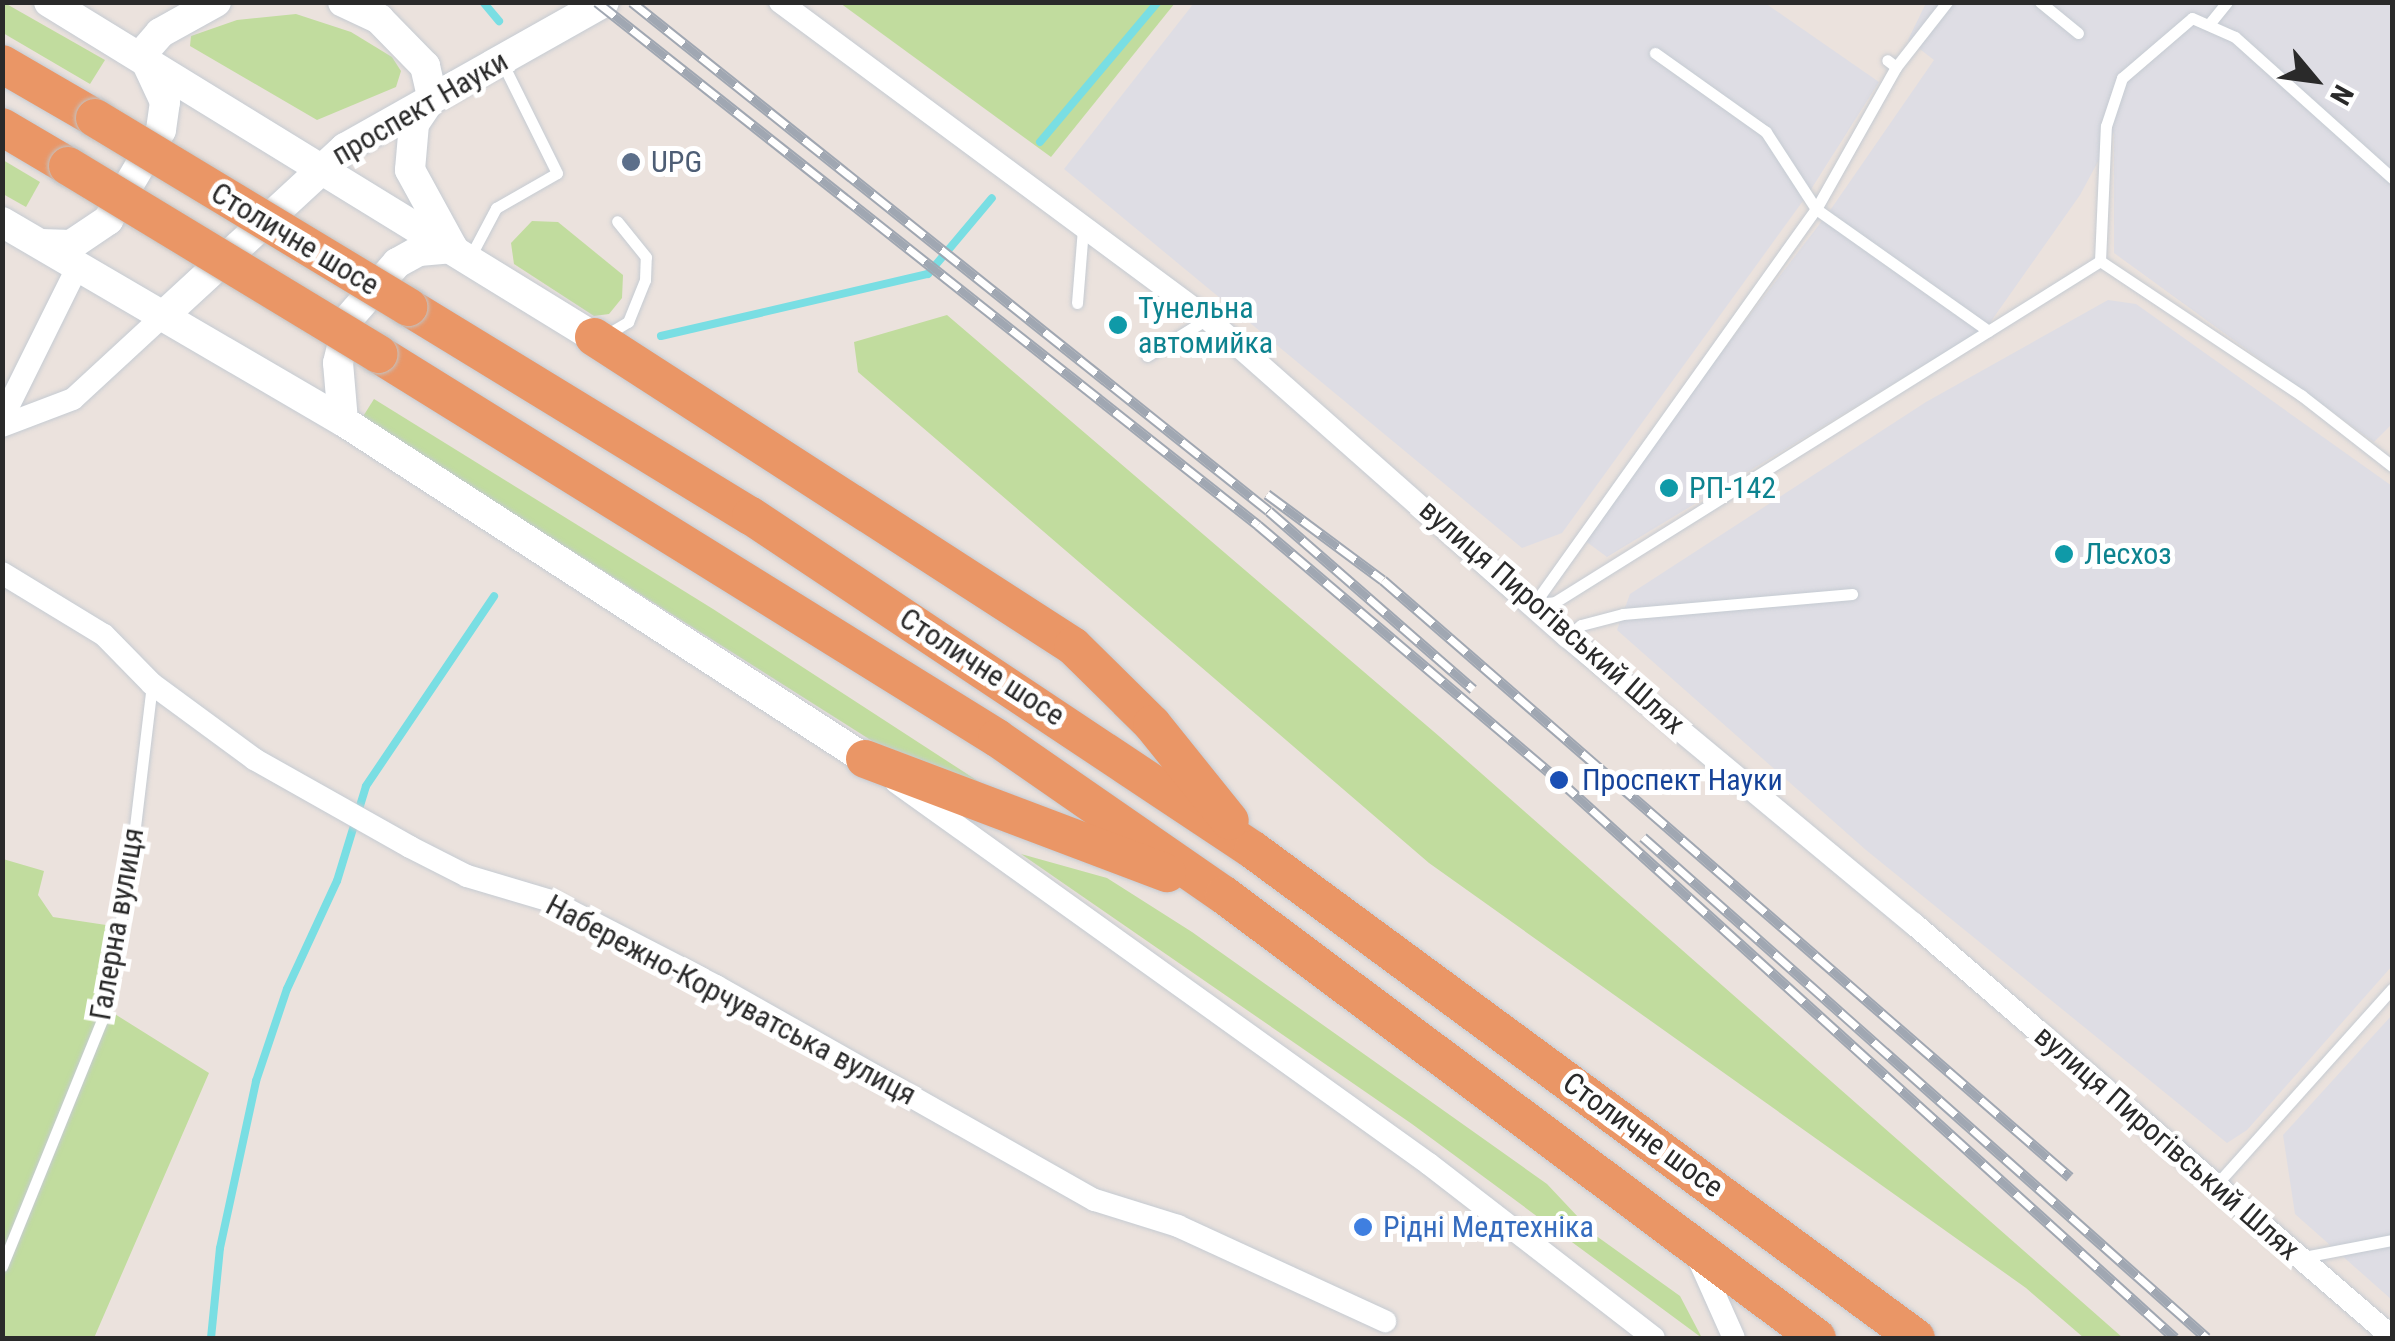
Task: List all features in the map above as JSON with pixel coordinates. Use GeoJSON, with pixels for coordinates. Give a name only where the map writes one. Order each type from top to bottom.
{"type":"FeatureCollection","features":[{"type":"Feature","properties":{"kind":"highway","name":"Столичне шосе"},"geometry":{"type":"LineString","coordinates":[[2,64],[751,516],[1253,850],[1916,1338]]}},
{"type":"Feature","properties":{"kind":"highway","name":"Столичне шосе"},"geometry":{"type":"LineString","coordinates":[[2,127],[378,354],[996,738],[1224,894],[1817,1338]]}},
{"type":"Feature","properties":{"kind":"highway"},"geometry":{"type":"LineString","coordinates":[[594,336],[1073,646],[1152,724],[1253,850]]}},
{"type":"Feature","properties":{"kind":"highway"},"geometry":{"type":"LineString","coordinates":[[865,759],[1224,894]]}},
{"type":"Feature","properties":{"kind":"main road"},"geometry":{"type":"LineString","coordinates":[[49,2],[142,54],[594,336]]}},
{"type":"Feature","properties":{"kind":"main road"},"geometry":{"type":"LineString","coordinates":[[142,54],[160,33],[216,2]]}},
{"type":"Feature","properties":{"kind":"main road"},"geometry":{"type":"LineString","coordinates":[[343,2],[379,19],[418,52],[432,97],[414,124],[410,170],[461,253]]}},
{"type":"Feature","properties":{"kind":"main road","name":"проспект Науки"},"geometry":{"type":"LineString","coordinates":[[163,316],[320,166],[432,97],[604,2]]}},
{"type":"Feature","properties":{"kind":"main road"},"geometry":{"type":"LineString","coordinates":[[41,244],[71,246],[108,220],[161,130],[166,102],[142,54]]}},
{"type":"Feature","properties":{"kind":"main road"},"geometry":{"type":"LineString","coordinates":[[2,222],[342,422],[865,759]]}},
{"type":"Feature","properties":{"kind":"main road"},"geometry":{"type":"LineString","coordinates":[[342,422],[338,363],[350,318],[397,264],[418,251],[461,253]]}},
{"type":"Feature","properties":{"kind":"street","name":"вулиця Пирогівський Шлях"},"geometry":{"type":"LineString","coordinates":[[780,2],[1208,319],[1568,636],[1914,924],[2392,1338]]}},
{"type":"Feature","properties":{"kind":"street"},"geometry":{"type":"LineString","coordinates":[[2,423],[78,266]]}},
{"type":"Feature","properties":{"kind":"street"},"geometry":{"type":"LineString","coordinates":[[2,423],[73,398],[163,316]]}},
{"type":"Feature","properties":{"kind":"street","name":"Набережно-Корчуватська вулиця"},"geometry":{"type":"LineString","coordinates":[[2,573],[104,635],[152,684],[254,759],[368,824],[467,876],[551,901],[716,986],[1095,1200],[1178,1226],[1385,1321]]}},
{"type":"Feature","properties":{"kind":"street"},"geometry":{"type":"LineString","coordinates":[[865,759],[1144,966],[1429,1164],[1654,1338]]}},
{"type":"Feature","properties":{"kind":"street"},"geometry":{"type":"LineString","coordinates":[[1692,1244],[1734,1338]]}},
{"type":"Feature","properties":{"kind":"lane"},"geometry":{"type":"LineString","coordinates":[[1534,604],[1816,209],[1891,64],[1947,2]]}},
{"type":"Feature","properties":{"kind":"lane"},"geometry":{"type":"LineString","coordinates":[[2040,2],[2078,33]]}},
{"type":"Feature","properties":{"kind":"lane"},"geometry":{"type":"LineString","coordinates":[[2210,23],[2227,2]]}},
{"type":"Feature","properties":{"kind":"lane"},"geometry":{"type":"LineString","coordinates":[[2100,262],[2106,126],[2122,78],[2192,18],[2235,37],[2392,178]]}},
{"type":"Feature","properties":{"kind":"lane"},"geometry":{"type":"LineString","coordinates":[[1655,53],[1766,132],[1816,209],[1988,332]]}},
{"type":"Feature","properties":{"kind":"lane"},"geometry":{"type":"LineString","coordinates":[[461,253],[496,208],[556,174],[500,60]]}},
{"type":"Feature","properties":{"kind":"lane"},"geometry":{"type":"LineString","coordinates":[[594,336],[628,322],[645,280],[646,257],[617,221]]}},
{"type":"Feature","properties":{"kind":"lane"},"geometry":{"type":"LineString","coordinates":[[1077,304],[1083,224]]}},
{"type":"Feature","properties":{"kind":"lane"},"geometry":{"type":"LineString","coordinates":[[1534,604],[1555,602],[2100,262]]}},
{"type":"Feature","properties":{"kind":"lane"},"geometry":{"type":"LineString","coordinates":[[2100,262],[2301,395],[2392,466]]}},
{"type":"Feature","properties":{"kind":"lane"},"geometry":{"type":"LineString","coordinates":[[1147,356],[1208,319]]}},
{"type":"Feature","properties":{"kind":"lane"},"geometry":{"type":"LineString","coordinates":[[1568,636],[1581,625],[1623,614],[1852,594]]}},
{"type":"Feature","properties":{"kind":"lane","name":"Галерна вулиця"},"geometry":{"type":"LineString","coordinates":[[2,1266],[102,1020],[129,876],[152,684]]}},
{"type":"Feature","properties":{"kind":"lane"},"geometry":{"type":"LineString","coordinates":[[2215,1186],[2392,989]]}},
{"type":"Feature","properties":{"kind":"lane"},"geometry":{"type":"LineString","coordinates":[[2299,1258],[2392,1240]]}},
{"type":"Feature","properties":{"kind":"shaded area"},"geometry":{"type":"Polygon","coordinates":[[[1194,3],[1765,3],[1879,82],[1808,194],[1562,533],[1522,548],[1064,169],[1194,3]]]}},
{"type":"Feature","properties":{"kind":"shaded area"},"geometry":{"type":"Polygon","coordinates":[[[1926,3],[2392,3],[2392,424],[2374,442],[2114,253],[2114,132],[2080,195],[1987,327],[1607,557],[1580,537],[1831,209],[1934,60],[1908,40],[1926,3]]]}},
{"type":"Feature","properties":{"kind":"shaded area"},"geometry":{"type":"Polygon","coordinates":[[[2108,300],[2136,304],[2392,486],[2392,966],[2247,1130],[2227,1143],[1866,850],[1617,630],[1630,594],[1926,402],[2108,300]]]}},
{"type":"Feature","properties":{"kind":"shaded area"},"geometry":{"type":"Polygon","coordinates":[[[2392,1015],[2392,1300],[2295,1214],[2283,1135],[2392,1015]]]}},
{"type":"Feature","properties":{"kind":"green space"},"geometry":{"type":"Polygon","coordinates":[[[3,2],[105,60],[90,84],[3,33],[3,2]]]}},
{"type":"Feature","properties":{"kind":"green space"},"geometry":{"type":"Polygon","coordinates":[[[840,3],[1175,3],[1051,157],[840,3]]]}},
{"type":"Feature","properties":{"kind":"green space"},"geometry":{"type":"Polygon","coordinates":[[[296,14],[351,32],[392,57],[401,71],[396,87],[317,120],[190,46],[191,36],[237,20],[296,14]]]}},
{"type":"Feature","properties":{"kind":"green space"},"geometry":{"type":"Polygon","coordinates":[[[3,160],[40,182],[26,207],[3,194],[3,160]]]}},
{"type":"Feature","properties":{"kind":"green space"},"geometry":{"type":"Polygon","coordinates":[[[532,221],[558,222],[623,275],[622,298],[609,314],[594,316],[514,264],[511,243],[532,221]]]}},
{"type":"Feature","properties":{"kind":"green space"},"geometry":{"type":"Polygon","coordinates":[[[947,315],[1440,737],[2123,1338],[2084,1338],[2026,1288],[1429,863],[858,372],[854,342],[947,315]]]}},
{"type":"Feature","properties":{"kind":"green space"},"geometry":{"type":"Polygon","coordinates":[[[374,399],[713,609],[1001,796],[899,758],[362,418],[374,399]]]}},
{"type":"Feature","properties":{"kind":"green space"},"geometry":{"type":"Polygon","coordinates":[[[1021,854],[1107,878],[1192,932],[1547,1184],[1595,1235],[1680,1296],[1702,1338],[1412,1124],[1021,854]]]}},
{"type":"Feature","properties":{"kind":"green space"},"geometry":{"type":"Polygon","coordinates":[[[3,859],[44,871],[38,895],[53,917],[106,925],[94,1001],[209,1073],[94,1338],[3,1338],[3,859]]]}},
{"type":"Feature","properties":{"kind":"waterway"},"geometry":{"type":"LineString","coordinates":[[483,2],[499,21]]}},
{"type":"Feature","properties":{"kind":"waterway"},"geometry":{"type":"LineString","coordinates":[[1040,142],[1158,2]]}},
{"type":"Feature","properties":{"kind":"waterway"},"geometry":{"type":"LineString","coordinates":[[661,336],[928,274],[992,198]]}},
{"type":"Feature","properties":{"kind":"waterway"},"geometry":{"type":"LineString","coordinates":[[211,1338],[220,1248],[256,1081],[287,989],[337,881],[366,786],[494,596]]}},
{"type":"Feature","properties":{"kind":"railway"},"geometry":{"type":"LineString","coordinates":[[597,2],[1258,525],[1559,780],[2175,1338]]}},
{"type":"Feature","properties":{"kind":"railway"},"geometry":{"type":"LineString","coordinates":[[632,2],[1269,511],[1473,689]]}},
{"type":"Feature","properties":{"kind":"railway"},"geometry":{"type":"LineString","coordinates":[[1267,494],[1383,580],[2070,1177]]}},
{"type":"Feature","properties":{"kind":"railway"},"geometry":{"type":"LineString","coordinates":[[1643,837],[2207,1338]]}},
{"type":"Feature","properties":{"kind":"place","name":"UPG"},"geometry":{"type":"Point","coordinates":[631,162]}},
{"type":"Feature","properties":{"kind":"place","name":"Тунельна автомийка"},"geometry":{"type":"Point","coordinates":[1118,325]}},
{"type":"Feature","properties":{"kind":"place","name":"РП-142"},"geometry":{"type":"Point","coordinates":[1669,488]}},
{"type":"Feature","properties":{"kind":"place","name":"Лесхоз"},"geometry":{"type":"Point","coordinates":[2064,554]}},
{"type":"Feature","properties":{"kind":"place","name":"Проспект Науки"},"geometry":{"type":"Point","coordinates":[1559,780]}},
{"type":"Feature","properties":{"kind":"place","name":"Рідні Медтехніка"},"geometry":{"type":"Point","coordinates":[1363,1227]}}]}
